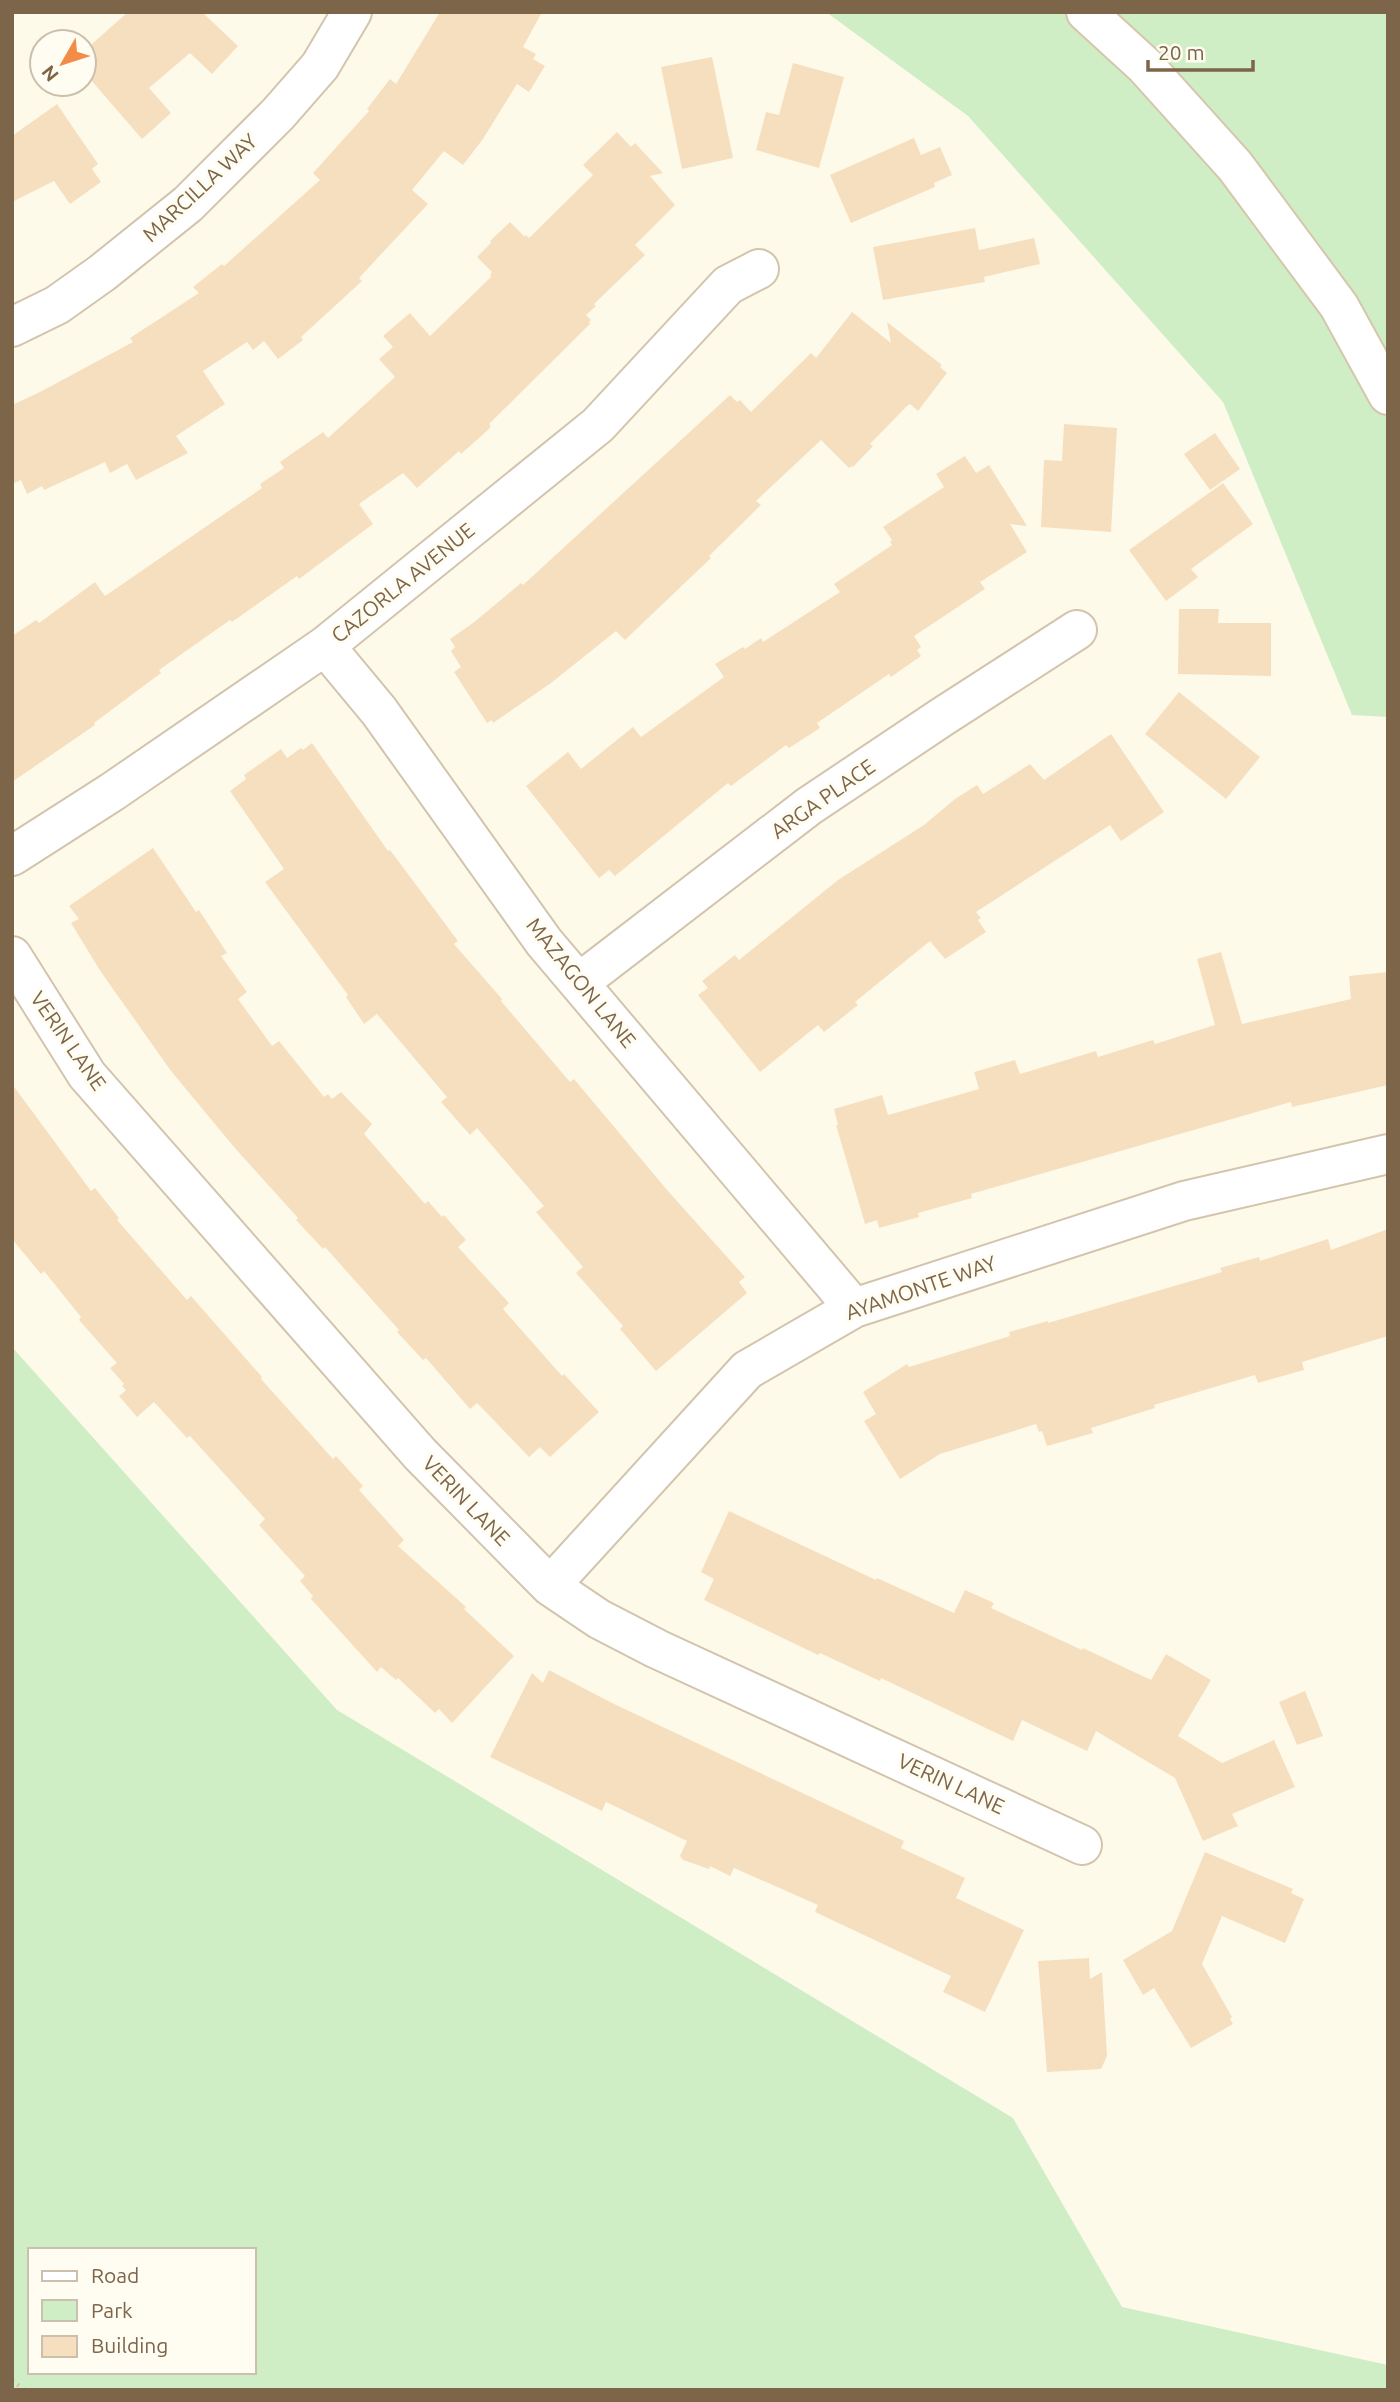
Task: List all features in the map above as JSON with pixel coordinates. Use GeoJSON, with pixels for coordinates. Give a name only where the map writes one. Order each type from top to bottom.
{"type":"FeatureCollection","features":[{"type":"Feature","properties":{"kind":"street","name":"MARCILLA WAY"},"geometry":{"type":"LineString","coordinates":[[12,327],[57,305],[102,273],[188,204],[234,160],[312,76],[352,12]]}},
{"type":"Feature","properties":{"kind":"street"},"geometry":{"type":"LineString","coordinates":[[1086,12],[1145,66],[1235,166],[1339,306],[1388,395]]}},
{"type":"Feature","properties":{"kind":"street","name":"CAZORLA AVENUE"},"geometry":{"type":"LineString","coordinates":[[12,856],[113,792],[325,646],[598,425],[728,285],[759,269]]}},
{"type":"Feature","properties":{"kind":"street","name":"ARGA PLACE"},"geometry":{"type":"LineString","coordinates":[[580,982],[809,806],[1077,630]]}},
{"type":"Feature","properties":{"kind":"street","name":"MAZAGON LANE"},"geometry":{"type":"LineString","coordinates":[[325,646],[379,711],[544,942],[854,1308]]}},
{"type":"Feature","properties":{"kind":"street","name":"VERIN LANE"},"geometry":{"type":"LineString","coordinates":[[12,956],[87,1076],[420,1454],[550,1586],[599,1619],[657,1649],[1082,1845]]}},
{"type":"Feature","properties":{"kind":"street","name":"AYAMONTE WAY"},"geometry":{"type":"LineString","coordinates":[[550,1586],[747,1370],[854,1308],[1184,1200],[1388,1154]]}},
{"type":"Feature","properties":{"kind":"path"},"geometry":{"type":"LineString","coordinates":[[12,2380],[24,2390]]}},
{"type":"Feature","properties":{"kind":"green space"},"geometry":{"type":"Polygon","coordinates":[[[826,12],[1388,12],[1388,717],[1352,715],[1223,402],[968,116],[826,12]]]}},
{"type":"Feature","properties":{"kind":"green space"},"geometry":{"type":"Polygon","coordinates":[[[12,1347],[337,1710],[1013,2118],[1122,2307],[1388,2365],[1388,2390],[12,2390],[12,1347]]]}},
{"type":"Feature","properties":{"kind":"building"},"geometry":{"type":"Polygon","coordinates":[[[128,12],[202,12],[238,46],[212,74],[190,53],[149,88],[171,113],[142,139],[98,88],[98,39],[128,12]]]}},
{"type":"Feature","properties":{"kind":"building"},"geometry":{"type":"Polygon","coordinates":[[[440,12],[542,12],[523,47],[536,54],[533,59],[545,66],[529,92],[517,84],[483,139],[463,165],[444,151],[412,190],[428,204],[359,278],[362,281],[301,337],[303,340],[278,359],[264,341],[253,350],[247,342],[203,371],[225,404],[176,436],[188,453],[136,480],[127,464],[110,473],[105,462],[44,490],[42,486],[27,494],[21,480],[12,484],[12,405],[133,342],[130,338],[199,293],[193,287],[222,264],[224,266],[320,180],[313,173],[369,111],[367,109],[390,79],[396,84],[440,12]]]}},
{"type":"Feature","properties":{"kind":"building"},"geometry":{"type":"Polygon","coordinates":[[[712,57],[733,158],[682,169],[661,67],[712,57]]]}},
{"type":"Feature","properties":{"kind":"building"},"geometry":{"type":"Polygon","coordinates":[[[793,63],[844,77],[819,168],[756,150],[766,112],[779,115],[793,63]]]}},
{"type":"Feature","properties":{"kind":"building"},"geometry":{"type":"Polygon","coordinates":[[[57,104],[98,164],[92,169],[101,182],[70,204],[54,181],[12,202],[12,136],[57,104]]]}},
{"type":"Feature","properties":{"kind":"building"},"geometry":{"type":"Polygon","coordinates":[[[617,132],[631,147],[635,143],[663,173],[650,176],[675,205],[635,245],[645,255],[594,304],[596,306],[586,315],[591,320],[590,324],[489,424],[491,426],[488,430],[461,454],[459,451],[417,488],[403,473],[359,504],[373,524],[299,579],[297,576],[159,670],[161,673],[94,723],[95,725],[12,782],[12,636],[36,620],[39,623],[95,582],[105,596],[262,488],[260,484],[284,468],[280,462],[323,432],[328,438],[395,377],[379,359],[393,347],[383,336],[410,313],[430,336],[491,277],[492,272],[477,257],[490,241],[510,222],[529,238],[593,175],[583,165],[617,132]]]}},
{"type":"Feature","properties":{"kind":"building"},"geometry":{"type":"Polygon","coordinates":[[[914,138],[921,155],[940,147],[952,175],[934,183],[935,187],[851,223],[830,175],[914,138]]]}},
{"type":"Feature","properties":{"kind":"building"},"geometry":{"type":"Polygon","coordinates":[[[975,228],[979,250],[1034,238],[1040,264],[984,277],[985,282],[883,300],[873,247],[975,228]]]}},
{"type":"Feature","properties":{"kind":"building"},"geometry":{"type":"Polygon","coordinates":[[[852,312],[891,343],[887,322],[942,365],[940,367],[947,373],[918,411],[910,404],[907,406],[870,444],[873,446],[853,467],[849,468],[821,440],[756,501],[761,505],[709,556],[711,558],[625,640],[616,631],[551,683],[493,723],[492,720],[487,723],[454,672],[461,667],[451,651],[455,647],[450,639],[521,583],[523,585],[730,395],[737,402],[740,400],[751,412],[811,353],[816,358],[852,312]]]}},
{"type":"Feature","properties":{"kind":"building"},"geometry":{"type":"Polygon","coordinates":[[[1064,424],[1117,428],[1111,532],[1041,527],[1044,460],[1062,461],[1064,424]]]}},
{"type":"Feature","properties":{"kind":"building"},"geometry":{"type":"Polygon","coordinates":[[[1215,433],[1240,469],[1210,490],[1184,454],[1215,433]]]}},
{"type":"Feature","properties":{"kind":"building"},"geometry":{"type":"Polygon","coordinates":[[[965,456],[976,473],[989,465],[1027,526],[1010,524],[1027,552],[980,582],[985,589],[914,636],[921,647],[917,650],[921,656],[891,677],[889,674],[817,723],[820,728],[789,748],[786,745],[731,786],[728,783],[615,876],[609,870],[599,878],[526,786],[568,752],[581,769],[633,727],[641,737],[724,677],[715,664],[761,638],[763,642],[840,592],[834,584],[892,545],[892,540],[883,527],[944,487],[936,474],[965,456]]]}},
{"type":"Feature","properties":{"kind":"building"},"geometry":{"type":"Polygon","coordinates":[[[1223,483],[1253,524],[1191,569],[1198,577],[1166,601],[1129,550],[1223,483]]]}},
{"type":"Feature","properties":{"kind":"building"},"geometry":{"type":"Polygon","coordinates":[[[1179,609],[1219,609],[1218,623],[1271,623],[1271,676],[1178,674],[1179,609]]]}},
{"type":"Feature","properties":{"kind":"building"},"geometry":{"type":"Polygon","coordinates":[[[1179,692],[1260,757],[1226,799],[1145,734],[1179,692]]]}},
{"type":"Feature","properties":{"kind":"building"},"geometry":{"type":"Polygon","coordinates":[[[1111,734],[1164,812],[1121,841],[1110,825],[976,912],[986,932],[945,959],[930,941],[855,1002],[858,1005],[824,1032],[818,1025],[760,1072],[698,995],[708,988],[702,981],[735,955],[739,960],[838,880],[924,825],[977,785],[983,794],[1030,764],[1044,780],[1111,734]]]}},
{"type":"Feature","properties":{"kind":"building"},"geometry":{"type":"Polygon","coordinates":[[[312,743],[388,851],[390,850],[458,941],[454,944],[570,1082],[574,1079],[745,1277],[739,1282],[747,1293],[656,1371],[620,1329],[623,1326],[576,1273],[583,1267],[536,1212],[544,1206],[477,1128],[470,1135],[441,1102],[447,1097],[377,1014],[364,1024],[346,997],[348,995],[265,882],[284,869],[230,791],[246,779],[244,775],[281,749],[287,758],[312,743]]]}},
{"type":"Feature","properties":{"kind":"building"},"geometry":{"type":"Polygon","coordinates":[[[153,848],[227,953],[221,956],[247,992],[238,999],[272,1046],[279,1041],[324,1097],[328,1094],[332,1099],[341,1092],[372,1124],[364,1134],[425,1204],[428,1201],[442,1217],[444,1215],[466,1240],[458,1247],[509,1303],[503,1309],[562,1376],[564,1374],[599,1412],[550,1457],[540,1447],[529,1457],[477,1403],[470,1409],[426,1358],[423,1360],[397,1332],[399,1330],[325,1247],[323,1249],[296,1220],[298,1218],[171,1071],[101,972],[71,923],[79,919],[69,906],[153,848]]]}},
{"type":"Feature","properties":{"kind":"building"},"geometry":{"type":"Polygon","coordinates":[[[1221,952],[1242,1024],[1351,999],[1349,976],[1388,972],[1388,1085],[1292,1107],[1291,1102],[971,1194],[972,1198],[918,1213],[919,1217],[879,1228],[877,1220],[865,1224],[836,1125],[834,1109],[882,1095],[888,1115],[979,1089],[974,1072],[1015,1060],[1020,1074],[1096,1051],[1098,1057],[1153,1040],[1155,1044],[1215,1025],[1197,959],[1221,952]]]}},
{"type":"Feature","properties":{"kind":"building"},"geometry":{"type":"Polygon","coordinates":[[[12,1084],[91,1191],[95,1188],[119,1218],[117,1220],[187,1300],[191,1296],[333,1459],[336,1456],[363,1486],[359,1490],[404,1540],[398,1546],[466,1607],[464,1609],[514,1656],[452,1723],[439,1709],[435,1713],[398,1678],[396,1680],[381,1667],[377,1672],[311,1599],[313,1596],[300,1581],[305,1576],[259,1525],[265,1519],[190,1436],[187,1438],[154,1402],[137,1417],[119,1396],[126,1390],[110,1368],[117,1363],[79,1320],[81,1317],[44,1271],[41,1274],[12,1239],[12,1084]]]}},
{"type":"Feature","properties":{"kind":"building"},"geometry":{"type":"Polygon","coordinates":[[[1388,1229],[1388,1336],[1302,1362],[1304,1370],[1258,1383],[1255,1375],[1154,1405],[1155,1408],[1091,1428],[1093,1433],[1047,1446],[1042,1431],[1039,1432],[1036,1424],[940,1454],[900,1479],[864,1421],[876,1414],[863,1392],[907,1364],[909,1367],[1010,1336],[1009,1332],[1222,1272],[1220,1268],[1259,1257],[1260,1261],[1328,1239],[1331,1250],[1388,1229]]]}},
{"type":"Feature","properties":{"kind":"building"},"geometry":{"type":"Polygon","coordinates":[[[729,1511],[876,1580],[877,1578],[954,1613],[965,1590],[994,1603],[991,1608],[1151,1680],[1166,1654],[1211,1680],[1178,1736],[1222,1763],[1274,1740],[1295,1787],[1232,1814],[1238,1826],[1203,1841],[1175,1778],[1096,1731],[1087,1751],[1022,1720],[1013,1741],[881,1678],[880,1681],[820,1653],[818,1655],[704,1600],[714,1579],[701,1572],[729,1511]]]}},
{"type":"Feature","properties":{"kind":"building"},"geometry":{"type":"Polygon","coordinates":[[[549,1670],[612,1703],[904,1841],[901,1848],[965,1878],[956,1898],[1024,1930],[985,2012],[943,1992],[951,1976],[815,1912],[818,1905],[734,1868],[730,1876],[710,1866],[709,1869],[683,1860],[680,1856],[687,1841],[606,1802],[602,1811],[490,1757],[532,1673],[543,1683],[549,1670]]]}},
{"type":"Feature","properties":{"kind":"building"},"geometry":{"type":"Polygon","coordinates":[[[1305,1691],[1323,1736],[1297,1745],[1279,1702],[1305,1691]]]}},
{"type":"Feature","properties":{"kind":"building"},"geometry":{"type":"Polygon","coordinates":[[[1205,1852],[1293,1889],[1291,1893],[1304,1899],[1285,1943],[1222,1916],[1202,1964],[1232,2017],[1230,2019],[1233,2024],[1191,2048],[1154,1988],[1143,1995],[1123,1960],[1172,1931],[1205,1852]]]}},
{"type":"Feature","properties":{"kind":"building"},"geometry":{"type":"Polygon","coordinates":[[[1089,1958],[1090,1979],[1102,1972],[1107,2056],[1101,2069],[1047,2072],[1038,1961],[1089,1958]]]}}]}
